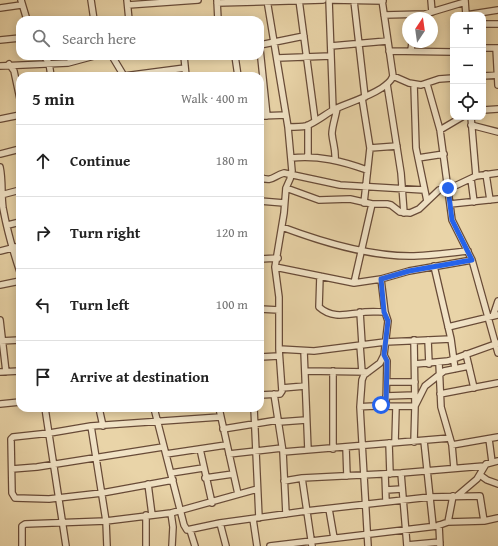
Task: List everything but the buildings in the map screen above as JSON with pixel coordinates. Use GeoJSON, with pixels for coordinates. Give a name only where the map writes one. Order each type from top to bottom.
{"type":"FeatureCollection","features":[{"type":"Feature","properties":{"kind":"street"},"geometry":{"type":"LineString","coordinates":[[90,0],[93,16]]}},
{"type":"Feature","properties":{"kind":"street"},"geometry":{"type":"LineString","coordinates":[[129,16],[128,2],[198,0]]}},
{"type":"Feature","properties":{"kind":"street"},"geometry":{"type":"LineString","coordinates":[[299,0],[315,120]]}},
{"type":"Feature","properties":{"kind":"street"},"geometry":{"type":"LineString","coordinates":[[218,16],[217,1],[323,0]]}},
{"type":"Feature","properties":{"kind":"street"},"geometry":{"type":"LineString","coordinates":[[288,127],[308,125],[335,109],[363,98],[387,84],[393,76],[383,1],[330,0],[331,56],[335,109],[332,131],[336,148],[335,160]]}},
{"type":"Feature","properties":{"kind":"street"},"geometry":{"type":"LineString","coordinates":[[431,0],[432,12],[465,1],[466,12]]}},
{"type":"Feature","properties":{"kind":"street"},"geometry":{"type":"LineString","coordinates":[[264,395],[281,393],[282,388],[279,356],[279,286],[276,267],[286,188],[291,175],[288,127],[267,1]]}},
{"type":"Feature","properties":{"kind":"street"},"geometry":{"type":"LineString","coordinates":[[354,1],[363,98],[370,148],[364,203]]}},
{"type":"Feature","properties":{"kind":"street"},"geometry":{"type":"LineString","coordinates":[[0,8],[21,2],[26,16]]}},
{"type":"Feature","properties":{"kind":"street"},"geometry":{"type":"LineString","coordinates":[[485,12],[498,10]]}},
{"type":"Feature","properties":{"kind":"street"},"geometry":{"type":"LineString","coordinates":[[384,15],[402,16]]}},
{"type":"Feature","properties":{"kind":"street"},"geometry":{"type":"LineString","coordinates":[[486,24],[498,24]]}},
{"type":"Feature","properties":{"kind":"street"},"geometry":{"type":"LineString","coordinates":[[264,44],[304,36]]}},
{"type":"Feature","properties":{"kind":"street"},"geometry":{"type":"LineString","coordinates":[[0,40],[16,38]]}},
{"type":"Feature","properties":{"kind":"street"},"geometry":{"type":"LineString","coordinates":[[331,46],[388,41]]}},
{"type":"Feature","properties":{"kind":"street"},"geometry":{"type":"LineString","coordinates":[[486,48],[497,48],[498,85]]}},
{"type":"Feature","properties":{"kind":"street"},"geometry":{"type":"LineString","coordinates":[[389,51],[450,52]]}},
{"type":"Feature","properties":{"kind":"street"},"geometry":{"type":"LineString","coordinates":[[277,58],[298,56],[331,56]]}},
{"type":"Feature","properties":{"kind":"street"},"geometry":{"type":"LineString","coordinates":[[47,60],[49,63],[50,72]]}},
{"type":"Feature","properties":{"kind":"street"},"geometry":{"type":"LineString","coordinates":[[0,66],[9,64],[68,63],[79,60]]}},
{"type":"Feature","properties":{"kind":"street"},"geometry":{"type":"LineString","coordinates":[[114,60],[122,72]]}},
{"type":"Feature","properties":{"kind":"street"},"geometry":{"type":"LineString","coordinates":[[184,60],[186,72]]}},
{"type":"Feature","properties":{"kind":"street"},"geometry":{"type":"LineString","coordinates":[[236,60],[237,72]]}},
{"type":"Feature","properties":{"kind":"street"},"geometry":{"type":"LineString","coordinates":[[260,60],[261,72]]}},
{"type":"Feature","properties":{"kind":"street"},"geometry":{"type":"LineString","coordinates":[[9,64],[14,71],[16,80]]}},
{"type":"Feature","properties":{"kind":"street"},"geometry":{"type":"LineString","coordinates":[[154,72],[185,68]]}},
{"type":"Feature","properties":{"kind":"street"},"geometry":{"type":"LineString","coordinates":[[486,76],[498,75]]}},
{"type":"Feature","properties":{"kind":"street"},"geometry":{"type":"LineString","coordinates":[[393,76],[414,84],[427,84],[439,79],[450,78]]}},
{"type":"Feature","properties":{"kind":"street"},"geometry":{"type":"LineString","coordinates":[[387,84],[404,213]]}},
{"type":"Feature","properties":{"kind":"street"},"geometry":{"type":"LineString","coordinates":[[414,84],[415,138],[427,201]]}},
{"type":"Feature","properties":{"kind":"street"},"geometry":{"type":"LineString","coordinates":[[427,84],[440,130],[452,220],[472,260],[493,316],[498,353]]}},
{"type":"Feature","properties":{"kind":"street"},"geometry":{"type":"LineString","coordinates":[[264,96],[267,116],[286,115]]}},
{"type":"Feature","properties":{"kind":"street"},"geometry":{"type":"LineString","coordinates":[[486,110],[498,109]]}},
{"type":"Feature","properties":{"kind":"street"},"geometry":{"type":"LineString","coordinates":[[0,120],[16,116]]}},
{"type":"Feature","properties":{"kind":"street"},"geometry":{"type":"LineString","coordinates":[[440,130],[457,120]]}},
{"type":"Feature","properties":{"kind":"street"},"geometry":{"type":"LineString","coordinates":[[471,120],[474,202]]}},
{"type":"Feature","properties":{"kind":"street"},"geometry":{"type":"LineString","coordinates":[[308,125],[308,156]]}},
{"type":"Feature","properties":{"kind":"street"},"geometry":{"type":"LineString","coordinates":[[471,125],[498,132]]}},
{"type":"Feature","properties":{"kind":"street"},"geometry":{"type":"LineString","coordinates":[[370,148],[396,146]]}},
{"type":"Feature","properties":{"kind":"street"},"geometry":{"type":"LineString","coordinates":[[0,154],[16,150]]}},
{"type":"Feature","properties":{"kind":"street"},"geometry":{"type":"LineString","coordinates":[[418,158],[444,154]]}},
{"type":"Feature","properties":{"kind":"street"},"geometry":{"type":"LineString","coordinates":[[291,158],[308,156],[335,160],[367,170]]}},
{"type":"Feature","properties":{"kind":"street"},"geometry":{"type":"LineString","coordinates":[[0,167],[3,208],[16,260]]}},
{"type":"Feature","properties":{"kind":"street"},"geometry":{"type":"LineString","coordinates":[[264,179],[268,181],[284,173],[340,185],[366,188],[424,190]]}},
{"type":"Feature","properties":{"kind":"street"},"geometry":{"type":"LineString","coordinates":[[286,188],[319,200],[350,199],[364,203],[391,205],[404,213],[419,209],[435,192],[474,177],[498,173]]}},
{"type":"Feature","properties":{"kind":"street"},"geometry":{"type":"LineString","coordinates":[[486,174],[490,200]]}},
{"type":"Feature","properties":{"kind":"street"},"geometry":{"type":"LineString","coordinates":[[1,195],[16,191]]}},
{"type":"Feature","properties":{"kind":"street"},"geometry":{"type":"LineString","coordinates":[[450,204],[498,199]]}},
{"type":"Feature","properties":{"kind":"street"},"geometry":{"type":"LineString","coordinates":[[264,201],[284,203]]}},
{"type":"Feature","properties":{"kind":"street"},"geometry":{"type":"LineString","coordinates":[[354,283],[372,204]]}},
{"type":"Feature","properties":{"kind":"street"},"geometry":{"type":"LineString","coordinates":[[8,225],[16,223]]}},
{"type":"Feature","properties":{"kind":"street"},"geometry":{"type":"LineString","coordinates":[[282,227],[306,237],[380,254],[411,256],[468,251]]}},
{"type":"Feature","properties":{"kind":"street"},"geometry":{"type":"LineString","coordinates":[[0,251],[16,247]]}},
{"type":"Feature","properties":{"kind":"street"},"geometry":{"type":"LineString","coordinates":[[264,259],[278,258]]}},
{"type":"Feature","properties":{"kind":"street"},"geometry":{"type":"LineString","coordinates":[[276,267],[354,283],[381,279],[434,266],[472,260]]}},
{"type":"Feature","properties":{"kind":"street"},"geometry":{"type":"LineString","coordinates":[[434,266],[451,339],[455,369]]}},
{"type":"Feature","properties":{"kind":"street"},"geometry":{"type":"LineString","coordinates":[[320,276],[319,307],[325,313],[345,316],[360,312],[384,312]]}},
{"type":"Feature","properties":{"kind":"street"},"geometry":{"type":"LineString","coordinates":[[305,371],[365,372],[380,363],[384,355],[388,321],[384,312],[381,279]]}},
{"type":"Feature","properties":{"kind":"street"},"geometry":{"type":"LineString","coordinates":[[0,285],[16,282]]}},
{"type":"Feature","properties":{"kind":"street"},"geometry":{"type":"LineString","coordinates":[[493,316],[498,300]]}},
{"type":"Feature","properties":{"kind":"street"},"geometry":{"type":"LineString","coordinates":[[264,309],[279,310]]}},
{"type":"Feature","properties":{"kind":"street"},"geometry":{"type":"LineString","coordinates":[[360,312],[361,345],[365,372],[362,380],[360,407],[368,546]]}},
{"type":"Feature","properties":{"kind":"street"},"geometry":{"type":"LineString","coordinates":[[448,327],[493,316]]}},
{"type":"Feature","properties":{"kind":"street"},"geometry":{"type":"LineString","coordinates":[[0,320],[3,372],[16,371]]}},
{"type":"Feature","properties":{"kind":"street"},"geometry":{"type":"LineString","coordinates":[[279,349],[304,351],[385,342],[451,339]]}},
{"type":"Feature","properties":{"kind":"street"},"geometry":{"type":"LineString","coordinates":[[2,341],[16,340]]}},
{"type":"Feature","properties":{"kind":"street"},"geometry":{"type":"LineString","coordinates":[[414,340],[414,442]]}},
{"type":"Feature","properties":{"kind":"street"},"geometry":{"type":"LineString","coordinates":[[428,340],[429,364]]}},
{"type":"Feature","properties":{"kind":"street"},"geometry":{"type":"LineString","coordinates":[[415,364],[440,363],[497,344]]}},
{"type":"Feature","properties":{"kind":"street"},"geometry":{"type":"LineString","coordinates":[[304,351],[308,450]]}},
{"type":"Feature","properties":{"kind":"street"},"geometry":{"type":"LineString","coordinates":[[466,354],[474,388]]}},
{"type":"Feature","properties":{"kind":"street"},"geometry":{"type":"LineString","coordinates":[[384,355],[387,361],[386,405]]}},
{"type":"Feature","properties":{"kind":"street"},"geometry":{"type":"LineString","coordinates":[[264,357],[279,356]]}},
{"type":"Feature","properties":{"kind":"street"},"geometry":{"type":"LineString","coordinates":[[440,363],[441,407],[452,445],[454,468]]}},
{"type":"Feature","properties":{"kind":"street"},"geometry":{"type":"LineString","coordinates":[[415,406],[425,386],[440,374],[469,366]]}},
{"type":"Feature","properties":{"kind":"street"},"geometry":{"type":"LineString","coordinates":[[333,371],[333,448]]}},
{"type":"Feature","properties":{"kind":"street"},"geometry":{"type":"LineString","coordinates":[[386,382],[415,382]]}},
{"type":"Feature","properties":{"kind":"street"},"geometry":{"type":"LineString","coordinates":[[440,394],[498,383]]}},
{"type":"Feature","properties":{"kind":"street"},"geometry":{"type":"LineString","coordinates":[[282,388],[305,386]]}},
{"type":"Feature","properties":{"kind":"street"},"geometry":{"type":"LineString","coordinates":[[274,394],[283,450],[286,514]]}},
{"type":"Feature","properties":{"kind":"street"},"geometry":{"type":"LineString","coordinates":[[386,396],[415,395]]}},
{"type":"Feature","properties":{"kind":"street"},"geometry":{"type":"LineString","coordinates":[[0,404],[16,402]]}},
{"type":"Feature","properties":{"kind":"street"},"geometry":{"type":"LineString","coordinates":[[360,407],[386,405],[396,407],[415,406]]}},
{"type":"Feature","properties":{"kind":"street"},"geometry":{"type":"LineString","coordinates":[[395,442],[396,407]]}},
{"type":"Feature","properties":{"kind":"street"},"geometry":{"type":"LineString","coordinates":[[46,412],[60,497],[66,546]]}},
{"type":"Feature","properties":{"kind":"street"},"geometry":{"type":"LineString","coordinates":[[100,412],[103,426]]}},
{"type":"Feature","properties":{"kind":"street"},"geometry":{"type":"LineString","coordinates":[[155,412],[186,529],[190,530],[220,523],[306,511],[430,497],[455,496],[480,496],[484,521]]}},
{"type":"Feature","properties":{"kind":"street"},"geometry":{"type":"LineString","coordinates":[[219,412],[238,494]]}},
{"type":"Feature","properties":{"kind":"street"},"geometry":{"type":"LineString","coordinates":[[254,412],[257,489],[257,546]]}},
{"type":"Feature","properties":{"kind":"street"},"geometry":{"type":"LineString","coordinates":[[173,480],[102,493],[60,497],[15,498],[12,493],[11,437],[50,433],[91,426],[220,417]]}},
{"type":"Feature","properties":{"kind":"street"},"geometry":{"type":"LineString","coordinates":[[223,429],[279,421],[306,420]]}},
{"type":"Feature","properties":{"kind":"street"},"geometry":{"type":"LineString","coordinates":[[91,426],[106,521],[107,546]]}},
{"type":"Feature","properties":{"kind":"street"},"geometry":{"type":"LineString","coordinates":[[452,445],[498,437]]}},
{"type":"Feature","properties":{"kind":"street"},"geometry":{"type":"LineString","coordinates":[[229,454],[255,450],[346,448],[395,442],[414,442],[450,438]]}},
{"type":"Feature","properties":{"kind":"street"},"geometry":{"type":"LineString","coordinates":[[489,439],[492,462]]}},
{"type":"Feature","properties":{"kind":"street"},"geometry":{"type":"LineString","coordinates":[[401,474],[407,545],[440,544],[430,497],[424,441]]}},
{"type":"Feature","properties":{"kind":"street"},"geometry":{"type":"LineString","coordinates":[[386,502],[389,443]]}},
{"type":"Feature","properties":{"kind":"street"},"geometry":{"type":"LineString","coordinates":[[166,454],[226,445]]}},
{"type":"Feature","properties":{"kind":"street"},"geometry":{"type":"LineString","coordinates":[[12,469],[96,459],[163,447]]}},
{"type":"Feature","properties":{"kind":"street"},"geometry":{"type":"LineString","coordinates":[[346,448],[347,476]]}},
{"type":"Feature","properties":{"kind":"street"},"geometry":{"type":"LineString","coordinates":[[200,449],[205,478],[212,503]]}},
{"type":"Feature","properties":{"kind":"street"},"geometry":{"type":"LineString","coordinates":[[448,522],[455,496],[480,475],[484,466],[488,462],[498,461]]}},
{"type":"Feature","properties":{"kind":"street"},"geometry":{"type":"LineString","coordinates":[[284,481],[302,478],[401,474],[428,470],[484,466]]}},
{"type":"Feature","properties":{"kind":"street"},"geometry":{"type":"LineString","coordinates":[[171,473],[203,468]]}},
{"type":"Feature","properties":{"kind":"street"},"geometry":{"type":"LineString","coordinates":[[205,478],[233,474]]}},
{"type":"Feature","properties":{"kind":"street"},"geometry":{"type":"LineString","coordinates":[[480,475],[487,480],[498,484]]}},
{"type":"Feature","properties":{"kind":"street"},"geometry":{"type":"LineString","coordinates":[[302,478],[311,543]]}},
{"type":"Feature","properties":{"kind":"street"},"geometry":{"type":"LineString","coordinates":[[146,546],[149,515],[148,484]]}},
{"type":"Feature","properties":{"kind":"street"},"geometry":{"type":"LineString","coordinates":[[22,546],[23,525],[106,521],[171,513],[212,503],[257,489]]}},
{"type":"Feature","properties":{"kind":"street"},"geometry":{"type":"LineString","coordinates":[[386,490],[402,489]]}},
{"type":"Feature","properties":{"kind":"street"},"geometry":{"type":"LineString","coordinates":[[329,509],[334,538]]}},
{"type":"Feature","properties":{"kind":"street"},"geometry":{"type":"LineString","coordinates":[[171,513],[173,527],[172,546]]}},
{"type":"Feature","properties":{"kind":"street"},"geometry":{"type":"LineString","coordinates":[[272,546],[311,543],[334,538],[436,526],[448,522],[484,521],[498,518]]}},
{"type":"Feature","properties":{"kind":"street"},"geometry":{"type":"LineString","coordinates":[[220,523],[226,546]]}},
{"type":"Feature","properties":{"kind":"street"},"geometry":{"type":"LineString","coordinates":[[190,530],[194,546]]}},
{"type":"Feature","properties":{"kind":"route"},"geometry":{"type":"LineString","coordinates":[[381,405],[386,405],[387,361],[384,355],[388,321],[384,312],[385,302],[381,279],[409,271],[472,260],[454,226],[448,188]]}}]}
